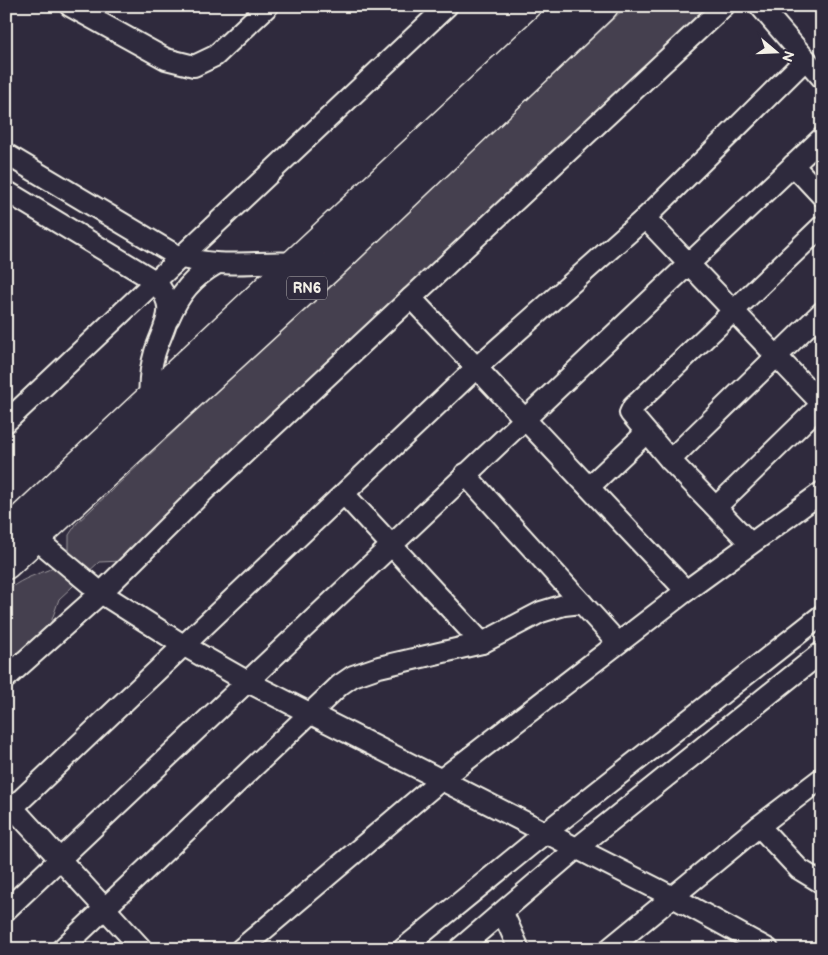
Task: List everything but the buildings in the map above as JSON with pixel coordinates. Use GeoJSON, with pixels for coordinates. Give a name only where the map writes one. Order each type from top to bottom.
{"type":"FeatureCollection","features":[{"type":"Feature","properties":{"kind":"highway","name":"RN6"},"geometry":{"type":"LineString","coordinates":[[6,533],[569,6]]}},
{"type":"Feature","properties":{"kind":"highway","name":"RN6"},"geometry":{"type":"LineString","coordinates":[[6,565],[331,266],[604,6]]}},
{"type":"Feature","properties":{"kind":"street"},"geometry":{"type":"LineString","coordinates":[[70,6],[166,59],[194,66],[215,56],[268,6]]}},
{"type":"Feature","properties":{"kind":"street"},"geometry":{"type":"LineString","coordinates":[[6,422],[447,6]]}},
{"type":"Feature","properties":{"kind":"street"},"geometry":{"type":"LineString","coordinates":[[6,678],[101,593],[205,490],[724,6]]}},
{"type":"Feature","properties":{"kind":"street"},"geometry":{"type":"LineString","coordinates":[[760,6],[822,78]]}},
{"type":"Feature","properties":{"kind":"street"},"geometry":{"type":"LineString","coordinates":[[142,949],[59,859],[9,811],[476,368],[645,218],[806,60]]}},
{"type":"Feature","properties":{"kind":"street"},"geometry":{"type":"LineString","coordinates":[[6,910],[822,138]]}},
{"type":"Feature","properties":{"kind":"street"},"geometry":{"type":"LineString","coordinates":[[6,154],[179,258],[216,264],[296,263],[331,266]]}},
{"type":"Feature","properties":{"kind":"street"},"geometry":{"type":"LineString","coordinates":[[793,165],[822,196]]}},
{"type":"Feature","properties":{"kind":"street"},"geometry":{"type":"LineString","coordinates":[[6,191],[155,281],[164,291],[168,304],[168,318]]}},
{"type":"Feature","properties":{"kind":"street"},"geometry":{"type":"LineString","coordinates":[[645,218],[822,404],[716,507]]}},
{"type":"Feature","properties":{"kind":"street"},"geometry":{"type":"LineString","coordinates":[[750,543],[670,460],[630,415],[633,407],[822,226]]}},
{"type":"Feature","properties":{"kind":"street"},"geometry":{"type":"LineString","coordinates":[[155,426],[150,399],[150,375],[155,352],[168,318],[181,294],[190,283],[216,264]]}},
{"type":"Feature","properties":{"kind":"street"},"geometry":{"type":"LineString","coordinates":[[411,298],[686,591]]}},
{"type":"Feature","properties":{"kind":"street"},"geometry":{"type":"LineString","coordinates":[[670,460],[822,312]]}},
{"type":"Feature","properties":{"kind":"street"},"geometry":{"type":"LineString","coordinates":[[589,487],[646,434]]}},
{"type":"Feature","properties":{"kind":"street"},"geometry":{"type":"LineString","coordinates":[[465,474],[618,643]]}},
{"type":"Feature","properties":{"kind":"street"},"geometry":{"type":"LineString","coordinates":[[241,949],[442,779],[686,591],[822,492]]}},
{"type":"Feature","properties":{"kind":"street"},"geometry":{"type":"LineString","coordinates":[[344,494],[482,643]]}},
{"type":"Feature","properties":{"kind":"street"},"geometry":{"type":"LineString","coordinates":[[35,538],[101,593],[183,645],[248,682],[671,896],[768,949]]}},
{"type":"Feature","properties":{"kind":"street"},"geometry":{"type":"LineString","coordinates":[[62,949],[340,685],[353,676],[379,667],[482,643],[541,612],[564,605],[582,603]]}},
{"type":"Feature","properties":{"kind":"street"},"geometry":{"type":"LineString","coordinates":[[403,949],[545,833],[822,615]]}},
{"type":"Feature","properties":{"kind":"street"},"geometry":{"type":"LineString","coordinates":[[459,949],[577,848],[822,652]]}},
{"type":"Feature","properties":{"kind":"street"},"geometry":{"type":"LineString","coordinates":[[609,949],[671,896],[822,778]]}},
{"type":"Feature","properties":{"kind":"street"},"geometry":{"type":"LineString","coordinates":[[759,826],[799,869],[822,884]]}},
{"type":"Feature","properties":{"kind":"street"},"geometry":{"type":"LineString","coordinates":[[503,913],[519,949]]}},
{"type":"Feature","properties":{"kind":"shaded area"},"geometry":{"type":"Polygon","coordinates":[[[627,6],[716,6],[122,561],[99,562],[59,599],[48,631],[6,670],[6,592],[21,581],[48,570],[59,561],[69,551],[69,535],[77,523],[627,6]]]}}]}
